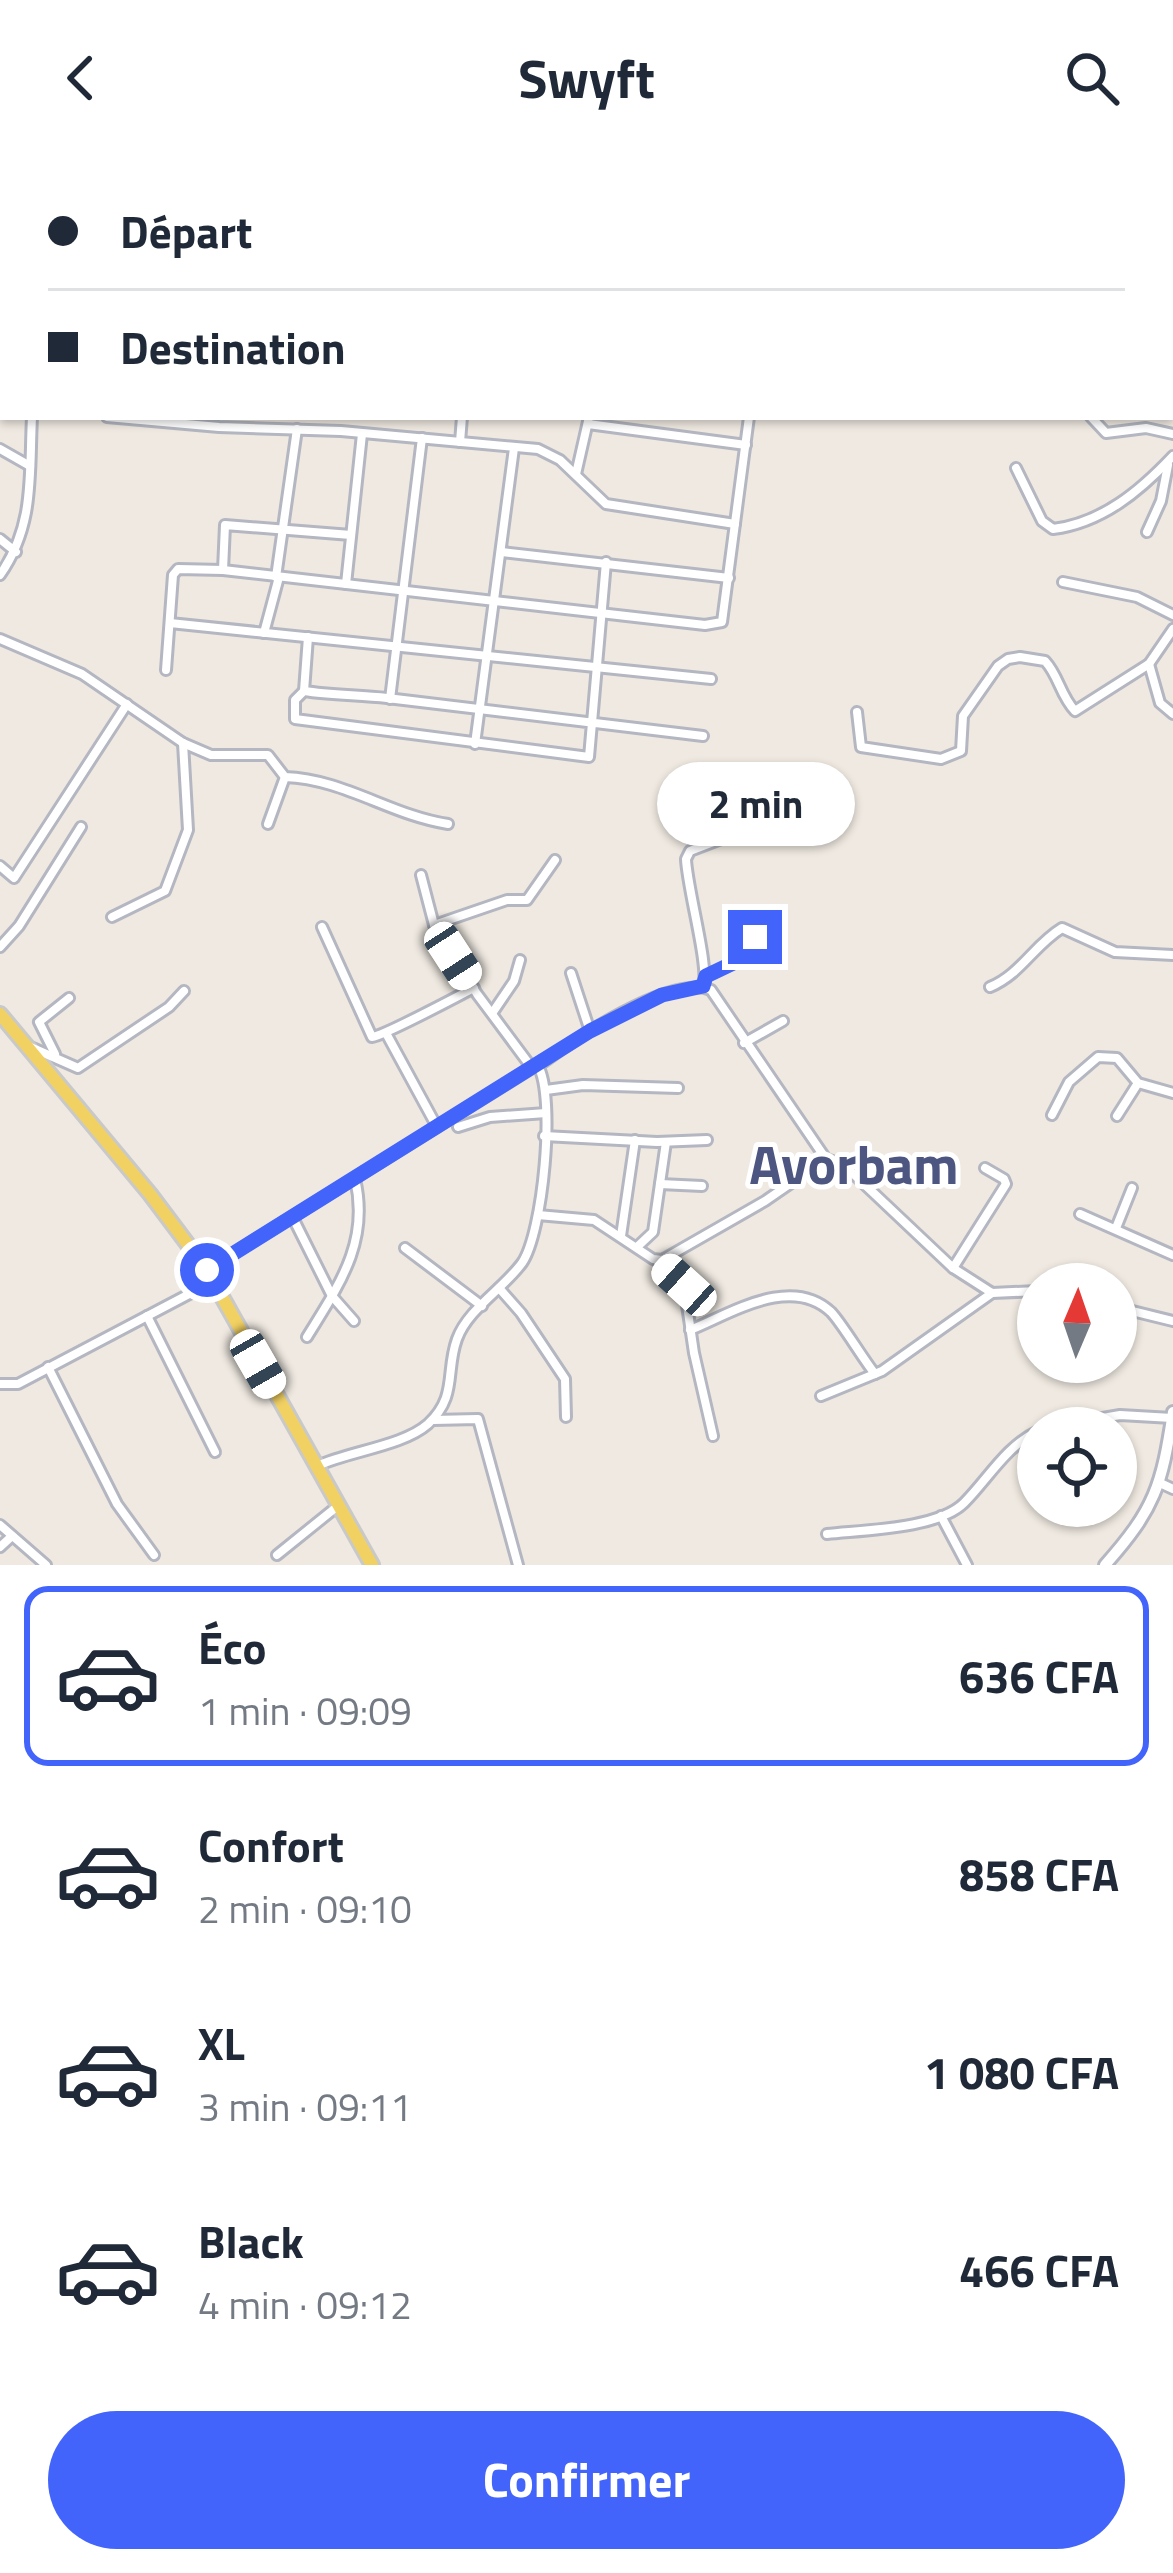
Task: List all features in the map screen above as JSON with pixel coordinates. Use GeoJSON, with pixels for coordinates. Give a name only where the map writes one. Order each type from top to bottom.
{"type":"FeatureCollection","features":[{"type":"Feature","properties":{"kind":"main road"},"geometry":{"type":"LineString","coordinates":[[0,1014],[150,1194],[210,1276],[372,1565]]}},
{"type":"Feature","properties":{"kind":"street"},"geometry":{"type":"LineString","coordinates":[[0,575],[16,552],[27,522],[32,420]]}},
{"type":"Feature","properties":{"kind":"street"},"geometry":{"type":"LineString","coordinates":[[174,420],[538,449],[576,474],[606,505],[735,524]]}},
{"type":"Feature","properties":{"kind":"street"},"geometry":{"type":"LineString","coordinates":[[460,442],[462,420]]}},
{"type":"Feature","properties":{"kind":"street"},"geometry":{"type":"LineString","coordinates":[[166,670],[174,572],[178,569],[223,570],[705,625],[722,622],[749,420]]}},
{"type":"Feature","properties":{"kind":"street"},"geometry":{"type":"LineString","coordinates":[[1094,420],[1106,433],[1146,428],[1173,434]]}},
{"type":"Feature","properties":{"kind":"street"},"geometry":{"type":"LineString","coordinates":[[576,474],[588,421],[746,445]]}},
{"type":"Feature","properties":{"kind":"street"},"geometry":{"type":"LineString","coordinates":[[264,633],[278,577],[297,429]]}},
{"type":"Feature","properties":{"kind":"street"},"geometry":{"type":"LineString","coordinates":[[346,584],[362,434]]}},
{"type":"Feature","properties":{"kind":"street"},"geometry":{"type":"LineString","coordinates":[[390,699],[422,438]]}},
{"type":"Feature","properties":{"kind":"street"},"geometry":{"type":"LineString","coordinates":[[475,744],[514,448]]}},
{"type":"Feature","properties":{"kind":"street"},"geometry":{"type":"LineString","coordinates":[[0,449],[30,466]]}},
{"type":"Feature","properties":{"kind":"street"},"geometry":{"type":"LineString","coordinates":[[1016,468],[1042,521],[1053,529],[1079,525],[1102,514],[1171,458]]}},
{"type":"Feature","properties":{"kind":"street"},"geometry":{"type":"LineString","coordinates":[[1147,532],[1161,501],[1171,458]]}},
{"type":"Feature","properties":{"kind":"street"},"geometry":{"type":"LineString","coordinates":[[223,570],[225,525],[351,535]]}},
{"type":"Feature","properties":{"kind":"street"},"geometry":{"type":"LineString","coordinates":[[0,539],[16,552]]}},
{"type":"Feature","properties":{"kind":"street"},"geometry":{"type":"LineString","coordinates":[[502,552],[729,578]]}},
{"type":"Feature","properties":{"kind":"street"},"geometry":{"type":"LineString","coordinates":[[606,562],[591,724],[590,757],[303,722],[294,714],[297,694],[304,691],[390,699],[481,712],[591,724],[703,736]]}},
{"type":"Feature","properties":{"kind":"street"},"geometry":{"type":"LineString","coordinates":[[1063,582],[1137,597],[1173,615]]}},
{"type":"Feature","properties":{"kind":"street"},"geometry":{"type":"LineString","coordinates":[[170,623],[711,679]]}},
{"type":"Feature","properties":{"kind":"street"},"geometry":{"type":"LineString","coordinates":[[856,712],[861,747],[941,759],[961,751],[963,716],[1008,659],[1045,661],[1061,696],[1075,711],[1149,664],[1173,629]]}},
{"type":"Feature","properties":{"kind":"street"},"geometry":{"type":"LineString","coordinates":[[304,691],[308,637]]}},
{"type":"Feature","properties":{"kind":"street"},"geometry":{"type":"LineString","coordinates":[[0,639],[82,674],[183,743],[211,755],[268,755],[285,777],[331,783],[398,813],[448,824]]}},
{"type":"Feature","properties":{"kind":"street"},"geometry":{"type":"LineString","coordinates":[[1149,664],[1160,704],[1173,714]]}},
{"type":"Feature","properties":{"kind":"street"},"geometry":{"type":"LineString","coordinates":[[0,866],[14,878],[127,704]]}},
{"type":"Feature","properties":{"kind":"street"},"geometry":{"type":"LineString","coordinates":[[112,917],[165,891],[188,830],[183,743]]}},
{"type":"Feature","properties":{"kind":"street"},"geometry":{"type":"LineString","coordinates":[[268,824],[285,777]]}},
{"type":"Feature","properties":{"kind":"street"},"geometry":{"type":"LineString","coordinates":[[0,947],[19,926],[81,827]]}},
{"type":"Feature","properties":{"kind":"street"},"geometry":{"type":"LineString","coordinates":[[703,986],[706,976],[686,859],[690,851],[729,836]]}},
{"type":"Feature","properties":{"kind":"street"},"geometry":{"type":"LineString","coordinates":[[434,925],[507,901],[527,900],[555,860]]}},
{"type":"Feature","properties":{"kind":"street"},"geometry":{"type":"LineString","coordinates":[[317,1466],[414,1434],[432,1420],[452,1386],[456,1342],[524,1260],[538,1215],[546,1090],[535,1067],[474,988],[434,925],[421,874]]}},
{"type":"Feature","properties":{"kind":"street"},"geometry":{"type":"LineString","coordinates":[[322,927],[369,1034],[375,1038],[474,988]]}},
{"type":"Feature","properties":{"kind":"street"},"geometry":{"type":"LineString","coordinates":[[990,988],[1008,980],[1062,928],[1114,952],[1173,956]]}},
{"type":"Feature","properties":{"kind":"street"},"geometry":{"type":"LineString","coordinates":[[706,976],[748,956],[755,937]]}},
{"type":"Feature","properties":{"kind":"street"},"geometry":{"type":"LineString","coordinates":[[493,1012],[514,981],[520,960]]}},
{"type":"Feature","properties":{"kind":"street"},"geometry":{"type":"LineString","coordinates":[[571,973],[590,1031]]}},
{"type":"Feature","properties":{"kind":"street"},"geometry":{"type":"LineString","coordinates":[[2,1387],[147,1316],[590,1031],[662,995],[703,986]]}},
{"type":"Feature","properties":{"kind":"street"},"geometry":{"type":"LineString","coordinates":[[703,986],[720,1000],[826,1159],[844,1166],[953,1268],[992,1293]]}},
{"type":"Feature","properties":{"kind":"street"},"geometry":{"type":"LineString","coordinates":[[27,1046],[56,1055],[78,1069],[169,1007],[184,991]]}},
{"type":"Feature","properties":{"kind":"street"},"geometry":{"type":"LineString","coordinates":[[56,1055],[39,1022],[68,998]]}},
{"type":"Feature","properties":{"kind":"street"},"geometry":{"type":"LineString","coordinates":[[745,1043],[783,1021]]}},
{"type":"Feature","properties":{"kind":"street"},"geometry":{"type":"LineString","coordinates":[[387,1034],[436,1127]]}},
{"type":"Feature","properties":{"kind":"street"},"geometry":{"type":"LineString","coordinates":[[1052,1114],[1069,1082],[1098,1057],[1117,1058],[1138,1083],[1173,1093]]}},
{"type":"Feature","properties":{"kind":"street"},"geometry":{"type":"LineString","coordinates":[[1117,1115],[1138,1083]]}},
{"type":"Feature","properties":{"kind":"street"},"geometry":{"type":"LineString","coordinates":[[546,1090],[583,1085],[677,1088]]}},
{"type":"Feature","properties":{"kind":"street"},"geometry":{"type":"LineString","coordinates":[[458,1127],[490,1117],[545,1113]]}},
{"type":"Feature","properties":{"kind":"street"},"geometry":{"type":"LineString","coordinates":[[544,1136],[707,1140]]}},
{"type":"Feature","properties":{"kind":"street"},"geometry":{"type":"LineString","coordinates":[[621,1236],[635,1141]]}},
{"type":"Feature","properties":{"kind":"street"},"geometry":{"type":"LineString","coordinates":[[637,1247],[653,1232],[666,1142]]}},
{"type":"Feature","properties":{"kind":"street"},"geometry":{"type":"LineString","coordinates":[[657,1261],[765,1201],[826,1159]]}},
{"type":"Feature","properties":{"kind":"street"},"geometry":{"type":"LineString","coordinates":[[953,1268],[1006,1184],[985,1168]]}},
{"type":"Feature","properties":{"kind":"street"},"geometry":{"type":"LineString","coordinates":[[308,1337],[352,1253],[362,1218],[355,1179]]}},
{"type":"Feature","properties":{"kind":"street"},"geometry":{"type":"LineString","coordinates":[[660,1184],[702,1186]]}},
{"type":"Feature","properties":{"kind":"street"},"geometry":{"type":"LineString","coordinates":[[1116,1228],[1132,1187]]}},
{"type":"Feature","properties":{"kind":"street"},"geometry":{"type":"LineString","coordinates":[[1080,1214],[1173,1255]]}},
{"type":"Feature","properties":{"kind":"street"},"geometry":{"type":"LineString","coordinates":[[538,1215],[583,1217],[621,1236],[684,1285],[713,1436]]}},
{"type":"Feature","properties":{"kind":"street"},"geometry":{"type":"LineString","coordinates":[[293,1218],[332,1296],[354,1321]]}},
{"type":"Feature","properties":{"kind":"street"},"geometry":{"type":"LineString","coordinates":[[405,1248],[482,1306]]}},
{"type":"Feature","properties":{"kind":"street"},"geometry":{"type":"LineString","coordinates":[[499,1288],[565,1378],[566,1417]]}},
{"type":"Feature","properties":{"kind":"street"},"geometry":{"type":"LineString","coordinates":[[821,1396],[875,1374],[992,1293],[1017,1292]]}},
{"type":"Feature","properties":{"kind":"street"},"geometry":{"type":"LineString","coordinates":[[690,1330],[788,1294],[831,1312],[875,1374]]}},
{"type":"Feature","properties":{"kind":"street"},"geometry":{"type":"LineString","coordinates":[[1137,1312],[1173,1321]]}},
{"type":"Feature","properties":{"kind":"street"},"geometry":{"type":"LineString","coordinates":[[147,1316],[215,1452]]}},
{"type":"Feature","properties":{"kind":"street"},"geometry":{"type":"LineString","coordinates":[[48,1367],[117,1504],[154,1556]]}},
{"type":"Feature","properties":{"kind":"street"},"geometry":{"type":"LineString","coordinates":[[1105,1565],[1141,1523],[1160,1484],[1173,1415],[1137,1415]]}},
{"type":"Feature","properties":{"kind":"street"},"geometry":{"type":"LineString","coordinates":[[432,1420],[478,1419],[518,1565]]}},
{"type":"Feature","properties":{"kind":"street"},"geometry":{"type":"LineString","coordinates":[[827,1534],[941,1516],[964,1503],[1017,1446]]}},
{"type":"Feature","properties":{"kind":"street"},"geometry":{"type":"LineString","coordinates":[[1160,1484],[1173,1489]]}},
{"type":"Feature","properties":{"kind":"street"},"geometry":{"type":"LineString","coordinates":[[277,1555],[339,1505]]}},
{"type":"Feature","properties":{"kind":"street"},"geometry":{"type":"LineString","coordinates":[[941,1516],[968,1565]]}},
{"type":"Feature","properties":{"kind":"street"},"geometry":{"type":"LineString","coordinates":[[0,1525],[46,1565]]}},
{"type":"Feature","properties":{"kind":"street"},"geometry":{"type":"LineString","coordinates":[[0,1547],[12,1536]]}},
{"type":"Feature","properties":{"kind":"district","name":"Avorbam"},"geometry":{"type":"Point","coordinates":[854,1165]}},
{"type":"Feature","properties":{"kind":"route"},"geometry":{"type":"LineString","coordinates":[[207,1270],[590,1031],[676,989],[703,986],[706,976],[748,956],[755,937]]}}]}
